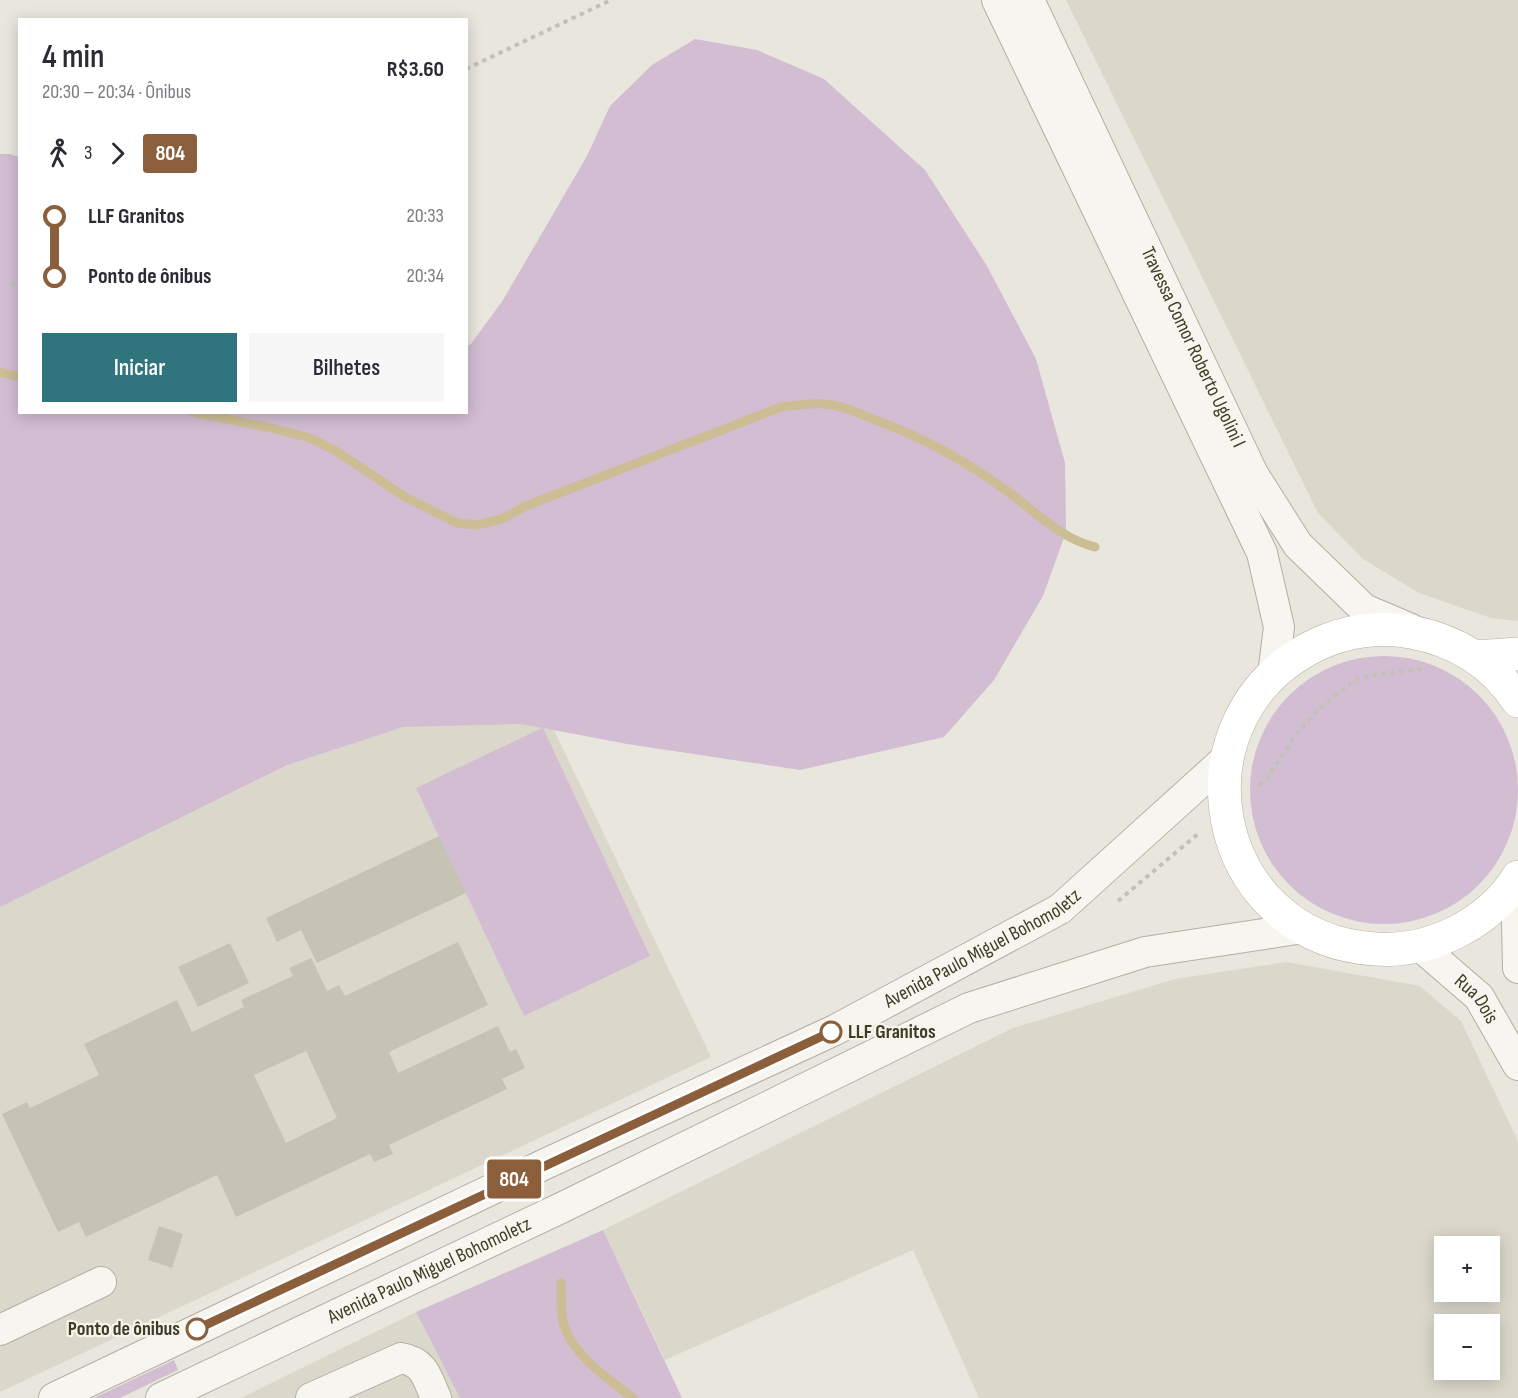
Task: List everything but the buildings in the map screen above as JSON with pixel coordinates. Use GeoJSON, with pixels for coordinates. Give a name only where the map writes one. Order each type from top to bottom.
{"type":"FeatureCollection","features":[{"type":"Feature","properties":{"kind":"main road"},"geometry":{"type":"LineString","coordinates":[[1517,878],[1501,899],[1471,924],[1443,939],[1400,949],[1360,948],[1340,944],[1303,928],[1268,901],[1242,865],[1233,845],[1225,810],[1224,780],[1233,735],[1257,692],[1273,675],[1306,650],[1344,634],[1385,629],[1425,634],[1443,640],[1476,657],[1495,673],[1518,701]]}},
{"type":"Feature","properties":{"kind":"main road"},"geometry":{"type":"LineString","coordinates":[[1476,657],[1518,654]]}},
{"type":"Feature","properties":{"kind":"street","name":"Travessa Comor Roberto Ugolini I"},"geometry":{"type":"LineString","coordinates":[[997,0],[1262,553],[1280,627],[1273,675]]}},
{"type":"Feature","properties":{"kind":"street","name":"Travessa Comor Roberto Ugolini I"},"geometry":{"type":"LineString","coordinates":[[1029,0],[1253,474],[1298,545],[1364,609],[1425,634]]}},
{"type":"Feature","properties":{"kind":"street","name":"Avenida Paulo Miguel Bohomoletz"},"geometry":{"type":"LineString","coordinates":[[54,1398],[834,1030],[1060,909],[1227,758]]}},
{"type":"Feature","properties":{"kind":"street"},"geometry":{"type":"LineString","coordinates":[[1517,878],[1518,968]]}},
{"type":"Feature","properties":{"kind":"street","name":"Avenida Paulo Miguel Bohomoletz"},"geometry":{"type":"LineString","coordinates":[[161,1398],[203,1389],[563,1207],[969,1008],[1145,952],[1303,928]]}},
{"type":"Feature","properties":{"kind":"street","name":"Rua Dois"},"geometry":{"type":"LineString","coordinates":[[1420,946],[1479,997],[1518,1065]]}},
{"type":"Feature","properties":{"kind":"street"},"geometry":{"type":"LineString","coordinates":[[0,1330],[101,1282]]}},
{"type":"Feature","properties":{"kind":"street"},"geometry":{"type":"LineString","coordinates":[[177,1339],[203,1389]]}},
{"type":"Feature","properties":{"kind":"street"},"geometry":{"type":"LineString","coordinates":[[311,1398],[401,1358],[413,1360],[422,1368],[436,1398]]}},
{"type":"Feature","properties":{"kind":"path"},"geometry":{"type":"LineString","coordinates":[[468,68],[611,0]]}},
{"type":"Feature","properties":{"kind":"path"},"geometry":{"type":"LineString","coordinates":[[11,285],[18,281]]}},
{"type":"Feature","properties":{"kind":"shaded area"},"geometry":{"type":"Polygon","coordinates":[[[1066,0],[1518,0],[1518,621],[1491,618],[1419,593],[1363,559],[1318,513],[1066,0]]]}},
{"type":"Feature","properties":{"kind":"shaded area"},"geometry":{"type":"Polygon","coordinates":[[[695,39],[757,50],[824,79],[925,170],[987,266],[1036,359],[1065,463],[1066,532],[1043,596],[994,680],[944,737],[800,770],[627,744],[543,728],[650,956],[524,1016],[416,788],[542,728],[521,724],[403,727],[287,765],[0,907],[0,154],[18,157],[18,414],[468,414],[468,346],[503,300],[587,156],[610,106],[652,65],[695,39]]]}},
{"type":"Feature","properties":{"kind":"shaded area"},"geometry":{"type":"Polygon","coordinates":[[[490,597],[711,1057],[0,1392],[0,826],[490,597]]]}},
{"type":"Feature","properties":{"kind":"shaded area"},"geometry":{"type":"Polygon","coordinates":[[[1397,656],[1435,666],[1459,678],[1479,695],[1496,715],[1508,739],[1516,764],[1518,790],[1516,816],[1508,841],[1496,865],[1479,885],[1459,902],[1435,914],[1410,922],[1371,924],[1333,914],[1309,902],[1280,875],[1272,865],[1260,841],[1252,816],[1250,777],[1260,739],[1272,715],[1299,686],[1309,678],[1333,666],[1358,658],[1397,656]]]}},
{"type":"Feature","properties":{"kind":"shaded area"},"geometry":{"type":"Polygon","coordinates":[[[1286,962],[1420,986],[1461,1021],[1518,1141],[1518,1398],[979,1398],[913,1250],[665,1360],[603,1230],[1013,1028],[1175,979],[1286,962]]]}},
{"type":"Feature","properties":{"kind":"shaded area"},"geometry":{"type":"Polygon","coordinates":[[[603,1230],[682,1398],[460,1398],[416,1312],[603,1230]]]}},
{"type":"Feature","properties":{"kind":"shaded area"},"geometry":{"type":"Polygon","coordinates":[[[416,1312],[460,1398],[241,1398],[416,1312]]]}},
{"type":"Feature","properties":{"kind":"shaded area"},"geometry":{"type":"Polygon","coordinates":[[[174,1360],[178,1370],[120,1398],[94,1398],[174,1360]]]}},
{"type":"Feature","properties":{"kind":"waterway"},"geometry":{"type":"LineString","coordinates":[[0,372],[18,376]]}},
{"type":"Feature","properties":{"kind":"waterway"},"geometry":{"type":"LineString","coordinates":[[202,414],[310,438],[336,451],[405,497],[457,523],[476,525],[502,519],[526,506],[781,407],[826,404],[848,409],[910,434],[960,460],[1007,491],[1060,531],[1095,547]]}},
{"type":"Feature","properties":{"kind":"waterway"},"geometry":{"type":"LineString","coordinates":[[561,1283],[561,1308],[567,1334],[592,1365],[633,1398]]}},
{"type":"Feature","properties":{"kind":"bus line","name":"804"},"geometry":{"type":"LineString","coordinates":[[197,1329],[831,1032]]}},
{"type":"Feature","properties":{"kind":"place","name":"LLF Granitos"},"geometry":{"type":"Point","coordinates":[831,1032]}},
{"type":"Feature","properties":{"kind":"place","name":"Ponto de ônibus"},"geometry":{"type":"Point","coordinates":[197,1329]}}]}
